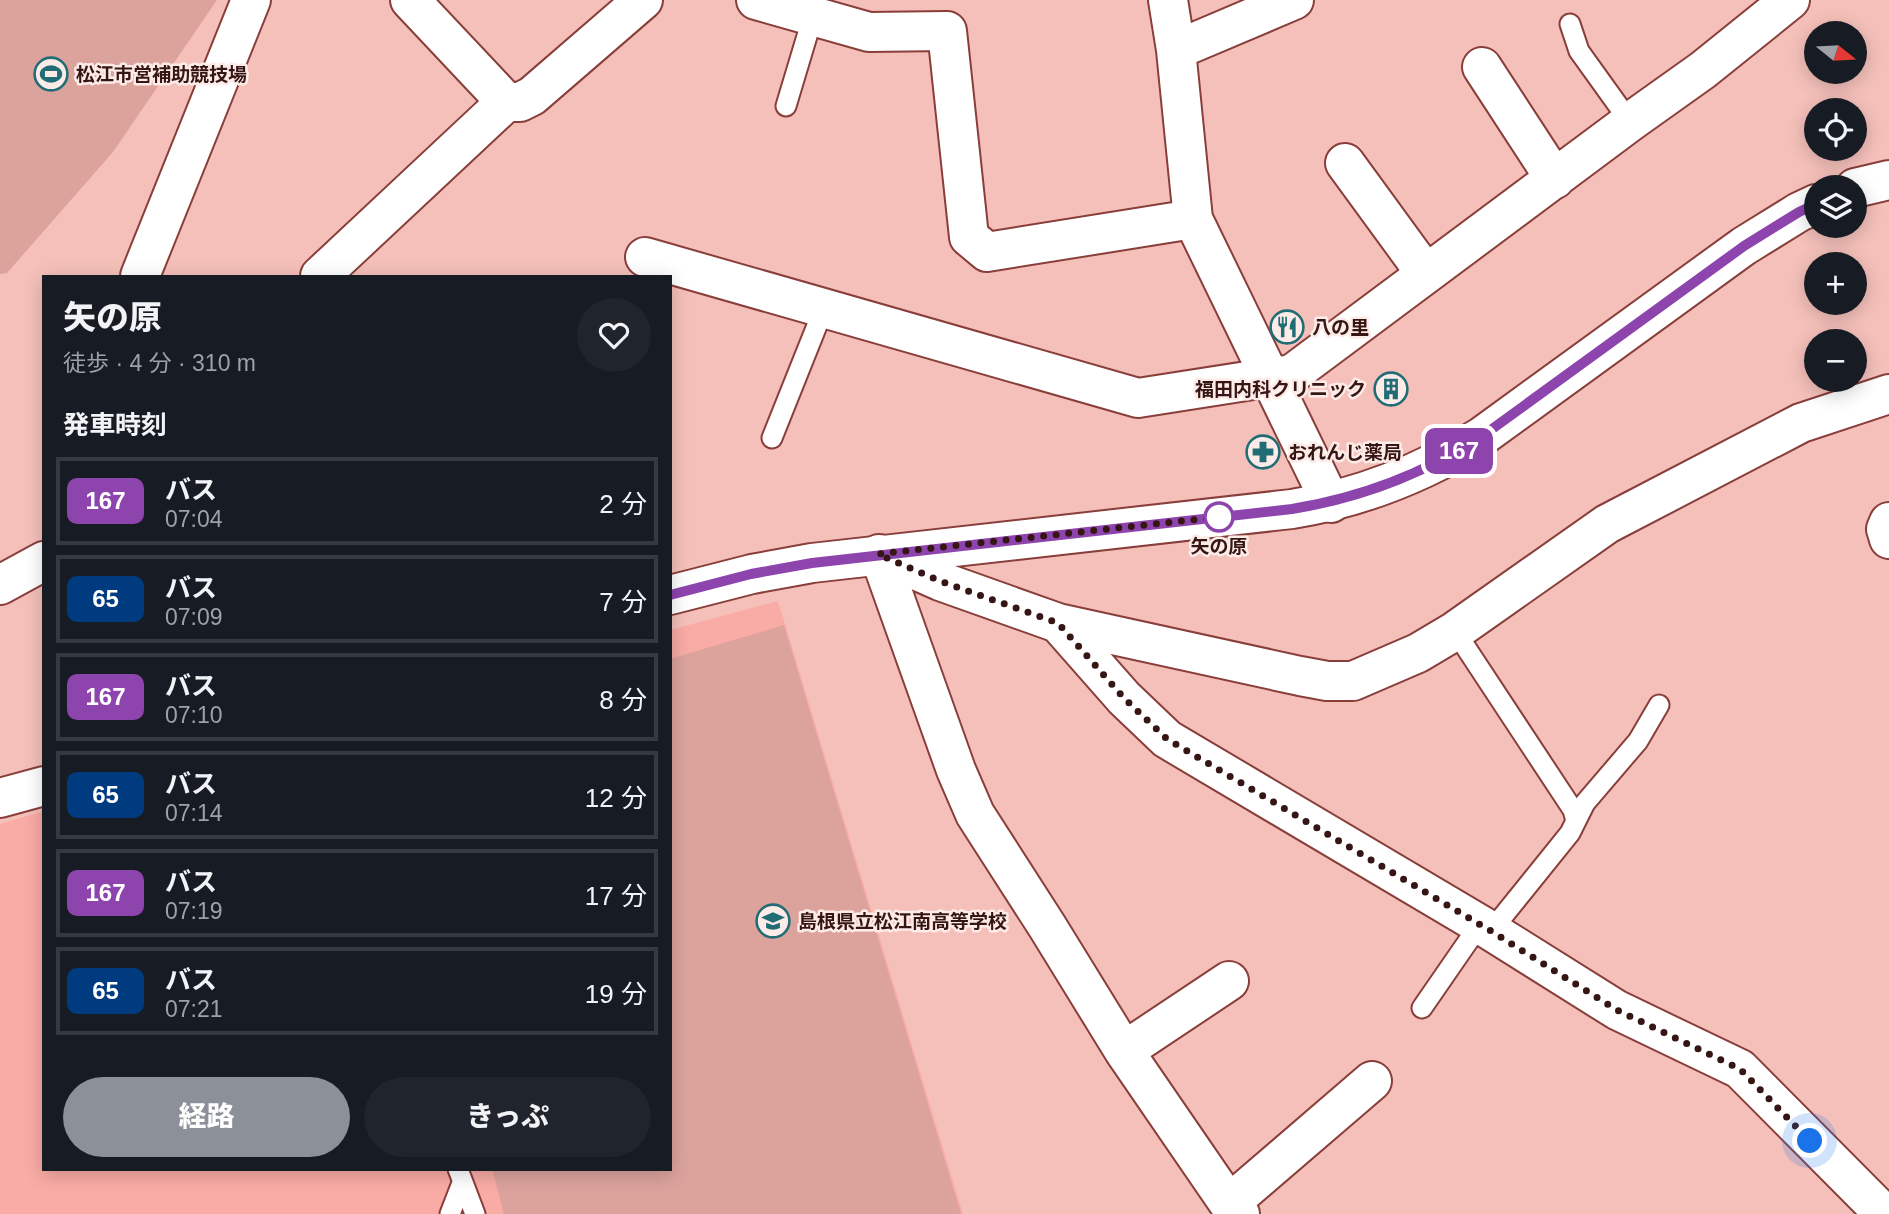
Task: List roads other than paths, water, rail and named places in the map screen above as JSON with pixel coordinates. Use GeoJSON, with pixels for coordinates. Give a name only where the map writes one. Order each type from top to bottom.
{"type":"FeatureCollection","features":[{"type":"Feature","properties":{"kind":"street"},"geometry":{"type":"LineString","coordinates":[[140,275],[251,0]]}},
{"type":"Feature","properties":{"kind":"street"},"geometry":{"type":"LineString","coordinates":[[410,0],[506,102]]}},
{"type":"Feature","properties":{"kind":"street"},"geometry":{"type":"LineString","coordinates":[[321,275],[506,102],[520,102],[532,96],[643,0]]}},
{"type":"Feature","properties":{"kind":"street"},"geometry":{"type":"LineString","coordinates":[[756,0],[869,32],[946,15],[969,237],[987,253],[1193,219]]}},
{"type":"Feature","properties":{"kind":"street"},"geometry":{"type":"LineString","coordinates":[[1168,0],[1176,50],[1193,219],[1331,503]]}},
{"type":"Feature","properties":{"kind":"street"},"geometry":{"type":"LineString","coordinates":[[1176,50],[1294,0]]}},
{"type":"Feature","properties":{"kind":"street"},"geometry":{"type":"LineString","coordinates":[[645,257],[1138,398],[1292,374],[1703,70],[1790,0]]}},
{"type":"Feature","properties":{"kind":"street"},"geometry":{"type":"LineString","coordinates":[[1482,67],[1555,179]]}},
{"type":"Feature","properties":{"kind":"street"},"geometry":{"type":"LineString","coordinates":[[1345,163],[1426,274]]}},
{"type":"Feature","properties":{"kind":"street"},"geometry":{"type":"LineString","coordinates":[[1867,185],[1889,180]]}},
{"type":"Feature","properties":{"kind":"street"},"geometry":{"type":"LineString","coordinates":[[672,594],[751,574],[878,554],[1331,503],[1410,476],[1446,459],[1481,437],[1744,246],[1804,210]]}},
{"type":"Feature","properties":{"kind":"street"},"geometry":{"type":"LineString","coordinates":[[878,554],[940,581],[1058,623],[1300,676],[1353,681],[1418,653],[1455,631],[1607,524],[1801,423],[1889,394]]}},
{"type":"Feature","properties":{"kind":"street"},"geometry":{"type":"LineString","coordinates":[[1889,522],[1886,529],[1889,539]]}},
{"type":"Feature","properties":{"kind":"street"},"geometry":{"type":"LineString","coordinates":[[878,554],[975,814],[1124,1051],[1235,1209],[1372,1081]]}},
{"type":"Feature","properties":{"kind":"street"},"geometry":{"type":"LineString","coordinates":[[0,585],[42,562]]}},
{"type":"Feature","properties":{"kind":"street"},"geometry":{"type":"LineString","coordinates":[[1058,623],[1124,698],[1167,739],[1485,928],[1617,1010],[1740,1069],[1884,1214]]}},
{"type":"Feature","properties":{"kind":"street"},"geometry":{"type":"LineString","coordinates":[[0,798],[42,787]]}},
{"type":"Feature","properties":{"kind":"street"},"geometry":{"type":"LineString","coordinates":[[1124,1051],[1229,981]]}},
{"type":"Feature","properties":{"kind":"lane"},"geometry":{"type":"LineString","coordinates":[[786,106],[813,16]]}},
{"type":"Feature","properties":{"kind":"lane"},"geometry":{"type":"LineString","coordinates":[[1570,24],[1579,51],[1630,122]]}},
{"type":"Feature","properties":{"kind":"lane"},"geometry":{"type":"LineString","coordinates":[[772,438],[824,308]]}},
{"type":"Feature","properties":{"kind":"lane"},"geometry":{"type":"LineString","coordinates":[[1455,631],[1573,810],[1576,821]]}},
{"type":"Feature","properties":{"kind":"lane"},"geometry":{"type":"LineString","coordinates":[[1422,1008],[1485,928],[1570,833],[1585,803],[1638,741],[1659,705]]}},
{"type":"Feature","properties":{"kind":"lane"},"geometry":{"type":"LineString","coordinates":[[450,1214],[460,1176]]}},
{"type":"Feature","properties":{"kind":"lane"},"geometry":{"type":"LineString","coordinates":[[460,1176],[475,1214]]}},
{"type":"Feature","properties":{"kind":"place","name":"松江市営補助競技場"},"geometry":{"type":"Point","coordinates":[51,74]}},
{"type":"Feature","properties":{"kind":"place","name":"八の里"},"geometry":{"type":"Point","coordinates":[1287,327]}},
{"type":"Feature","properties":{"kind":"place","name":"福田内科クリニック"},"geometry":{"type":"Point","coordinates":[1391,389]}},
{"type":"Feature","properties":{"kind":"place","name":"おれんじ薬局"},"geometry":{"type":"Point","coordinates":[1263,452]}},
{"type":"Feature","properties":{"kind":"place","name":"矢の原"},"geometry":{"type":"Point","coordinates":[1219,517]}},
{"type":"Feature","properties":{"kind":"place","name":"島根県立松江南高等学校"},"geometry":{"type":"Point","coordinates":[773,921]}}]}
